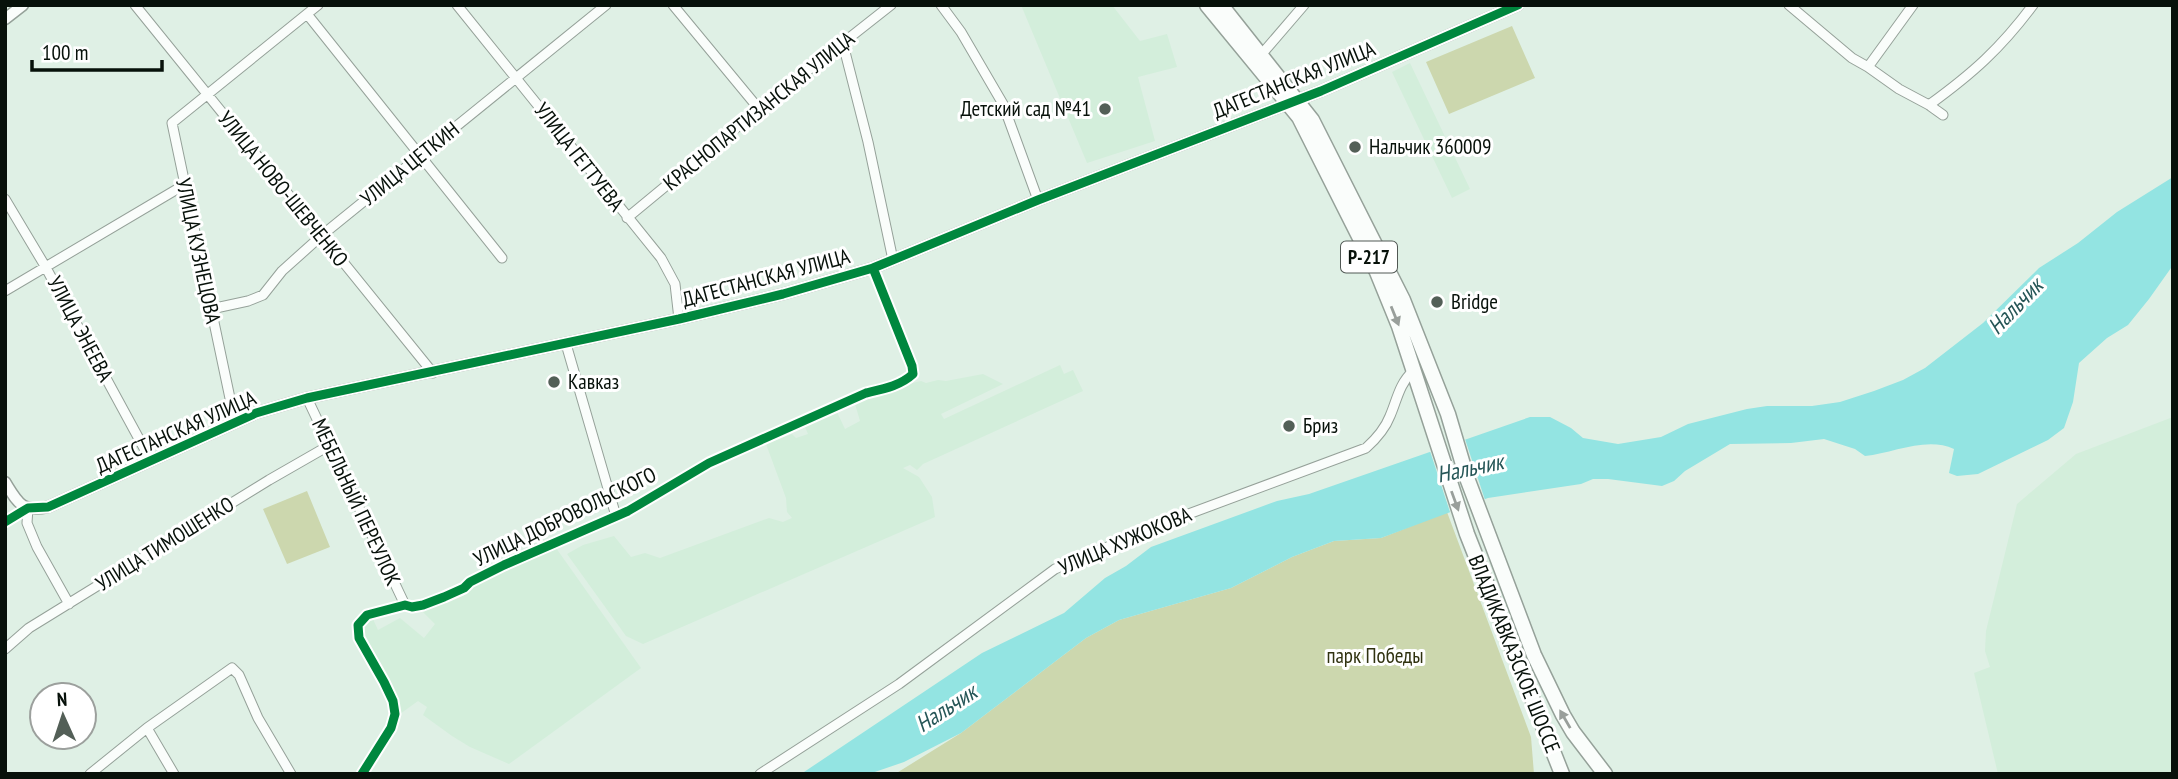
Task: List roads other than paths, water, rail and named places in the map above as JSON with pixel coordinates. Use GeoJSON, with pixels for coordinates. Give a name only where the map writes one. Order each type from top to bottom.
{"type":"FeatureCollection","features":[{"type":"Feature","properties":{"kind":"main road","name":"Р-217"},"geometry":{"type":"LineString","coordinates":[[1208,5],[1293,101]]}},
{"type":"Feature","properties":{"kind":"main road","name":"Р-217"},"geometry":{"type":"LineString","coordinates":[[1221,5],[1293,101],[1377,272],[1399,326],[1413,371]]}},
{"type":"Feature","properties":{"kind":"main road","name":"ВЛАДИКАВКАЗСКОЕ ШОССЕ"},"geometry":{"type":"LineString","coordinates":[[1293,101],[1322,139],[1403,300],[1448,414],[1466,478],[1485,529],[1543,675],[1573,732],[1605,774]]}},
{"type":"Feature","properties":{"kind":"main road","name":"ВЛАДИКАВКАЗСКОЕ ШОССЕ"},"geometry":{"type":"LineString","coordinates":[[1413,371],[1467,534],[1562,774]]}},
{"type":"Feature","properties":{"kind":"street"},"geometry":{"type":"LineString","coordinates":[[5,19],[23,5]]}},
{"type":"Feature","properties":{"kind":"street","name":"УЛИЦА НОВО-ШЕВЧЕНКО"},"geometry":{"type":"LineString","coordinates":[[135,5],[433,373]]}},
{"type":"Feature","properties":{"kind":"street"},"geometry":{"type":"LineString","coordinates":[[207,95],[318,5]]}},
{"type":"Feature","properties":{"kind":"street","name":"УЛИЦА ГЕТТУЕВА"},"geometry":{"type":"LineString","coordinates":[[457,5],[669,271],[676,292],[679,319]]}},
{"type":"Feature","properties":{"kind":"street","name":"УЛИЦА ЦЕТКИН"},"geometry":{"type":"LineString","coordinates":[[211,309],[248,302],[262,295],[282,271],[321,236],[606,5]]}},
{"type":"Feature","properties":{"kind":"street"},"geometry":{"type":"LineString","coordinates":[[673,5],[759,109]]}},
{"type":"Feature","properties":{"kind":"street","name":"КРАСНОПАРТИЗАНСКАЯ УЛИЦА"},"geometry":{"type":"LineString","coordinates":[[627,218],[891,5]]}},
{"type":"Feature","properties":{"kind":"street"},"geometry":{"type":"LineString","coordinates":[[941,5],[961,32],[1003,104],[1038,200]]}},
{"type":"Feature","properties":{"kind":"street"},"geometry":{"type":"LineString","coordinates":[[1261,55],[1304,5]]}},
{"type":"Feature","properties":{"kind":"street","name":"ДАГЕСТАНСКАЯ УЛИЦА"},"geometry":{"type":"LineString","coordinates":[[5,522],[28,508],[48,507],[256,413],[307,398],[679,319],[783,294],[873,268],[1038,200],[1293,101],[1518,5]]}},
{"type":"Feature","properties":{"kind":"street"},"geometry":{"type":"LineString","coordinates":[[1789,5],[1852,58],[1943,115]]}},
{"type":"Feature","properties":{"kind":"street"},"geometry":{"type":"LineString","coordinates":[[1868,67],[1913,5]]}},
{"type":"Feature","properties":{"kind":"street"},"geometry":{"type":"LineString","coordinates":[[1929,105],[1988,59],[2033,5]]}},
{"type":"Feature","properties":{"kind":"street"},"geometry":{"type":"LineString","coordinates":[[307,14],[502,258]]}},
{"type":"Feature","properties":{"kind":"street"},"geometry":{"type":"LineString","coordinates":[[843,44],[868,142],[893,260]]}},
{"type":"Feature","properties":{"kind":"street","name":"УЛИЦА КУЗНЕЦОВА"},"geometry":{"type":"LineString","coordinates":[[207,95],[172,123],[235,422]]}},
{"type":"Feature","properties":{"kind":"street"},"geometry":{"type":"LineString","coordinates":[[5,291],[184,184]]}},
{"type":"Feature","properties":{"kind":"street","name":"УЛИЦА ЭНЕЕВА"},"geometry":{"type":"LineString","coordinates":[[5,199],[45,266],[151,461]]}},
{"type":"Feature","properties":{"kind":"street","name":"УЛИЦА ДОБРОВОЛЬСКОГО"},"geometry":{"type":"LineString","coordinates":[[362,774],[391,728],[395,714],[393,701],[384,682],[359,639],[358,625],[367,615],[405,605],[423,605],[444,597],[504,565],[616,516],[709,463],[866,393],[906,380],[913,374],[912,366],[873,268]]}},
{"type":"Feature","properties":{"kind":"street"},"geometry":{"type":"LineString","coordinates":[[566,344],[616,516]]}},
{"type":"Feature","properties":{"kind":"street","name":"УЛИЦА ХУЖОКОВА"},"geometry":{"type":"LineString","coordinates":[[760,774],[899,684],[1055,569],[1167,522],[1366,448],[1382,431],[1392,414],[1400,387],[1413,371]]}},
{"type":"Feature","properties":{"kind":"street","name":"МЕБЕЛЬНЫЙ ПЕРЕУЛОК"},"geometry":{"type":"LineString","coordinates":[[307,398],[405,605]]}},
{"type":"Feature","properties":{"kind":"street","name":"УЛИЦА ТИМОШЕНКО"},"geometry":{"type":"LineString","coordinates":[[5,649],[29,628],[330,445]]}},
{"type":"Feature","properties":{"kind":"street"},"geometry":{"type":"LineString","coordinates":[[5,482],[16,500],[28,508],[27,523],[37,547],[69,604]]}},
{"type":"Feature","properties":{"kind":"street"},"geometry":{"type":"LineString","coordinates":[[90,774],[147,728],[232,668],[239,675],[258,718],[291,774]]}},
{"type":"Feature","properties":{"kind":"street"},"geometry":{"type":"LineString","coordinates":[[147,728],[174,774]]}},
{"type":"Feature","properties":{"kind":"water","name":"Нальчик"},"geometry":{"type":"Polygon","coordinates":[[[2173,177],[2171,268],[2128,325],[2107,338],[2079,363],[2073,402],[2064,428],[2048,440],[1978,474],[1957,476],[1949,473],[1954,449],[1944,445],[1921,445],[1865,456],[1855,449],[1824,439],[1791,443],[1730,444],[1662,486],[1593,479],[1581,484],[1488,498],[1381,538],[1334,541],[1292,557],[1231,588],[1119,620],[1086,638],[961,733],[904,762],[869,774],[801,774],[982,653],[1064,613],[1105,578],[1151,547],[1277,501],[1309,494],[1530,417],[1550,417],[1583,438],[1618,444],[1661,437],[1688,424],[1747,409],[1840,402],[1903,380],[1925,368],[1983,323],[2039,268],[2078,243],[2117,212],[2173,177]]]}},
{"type":"Feature","properties":{"kind":"place","name":"Детский сад №41"},"geometry":{"type":"Point","coordinates":[1105,109]}},
{"type":"Feature","properties":{"kind":"place","name":"Нальчик 360009"},"geometry":{"type":"Point","coordinates":[1355,147]}},
{"type":"Feature","properties":{"kind":"place","name":"Bridge"},"geometry":{"type":"Point","coordinates":[1437,302]}},
{"type":"Feature","properties":{"kind":"place","name":"Кавказ"},"geometry":{"type":"Point","coordinates":[554,382]}},
{"type":"Feature","properties":{"kind":"place","name":"Бриз"},"geometry":{"type":"Point","coordinates":[1289,426]}},
{"type":"Feature","properties":{"kind":"park label","name":"парк Победы"},"geometry":{"type":"Point","coordinates":[1375,656]}}]}
